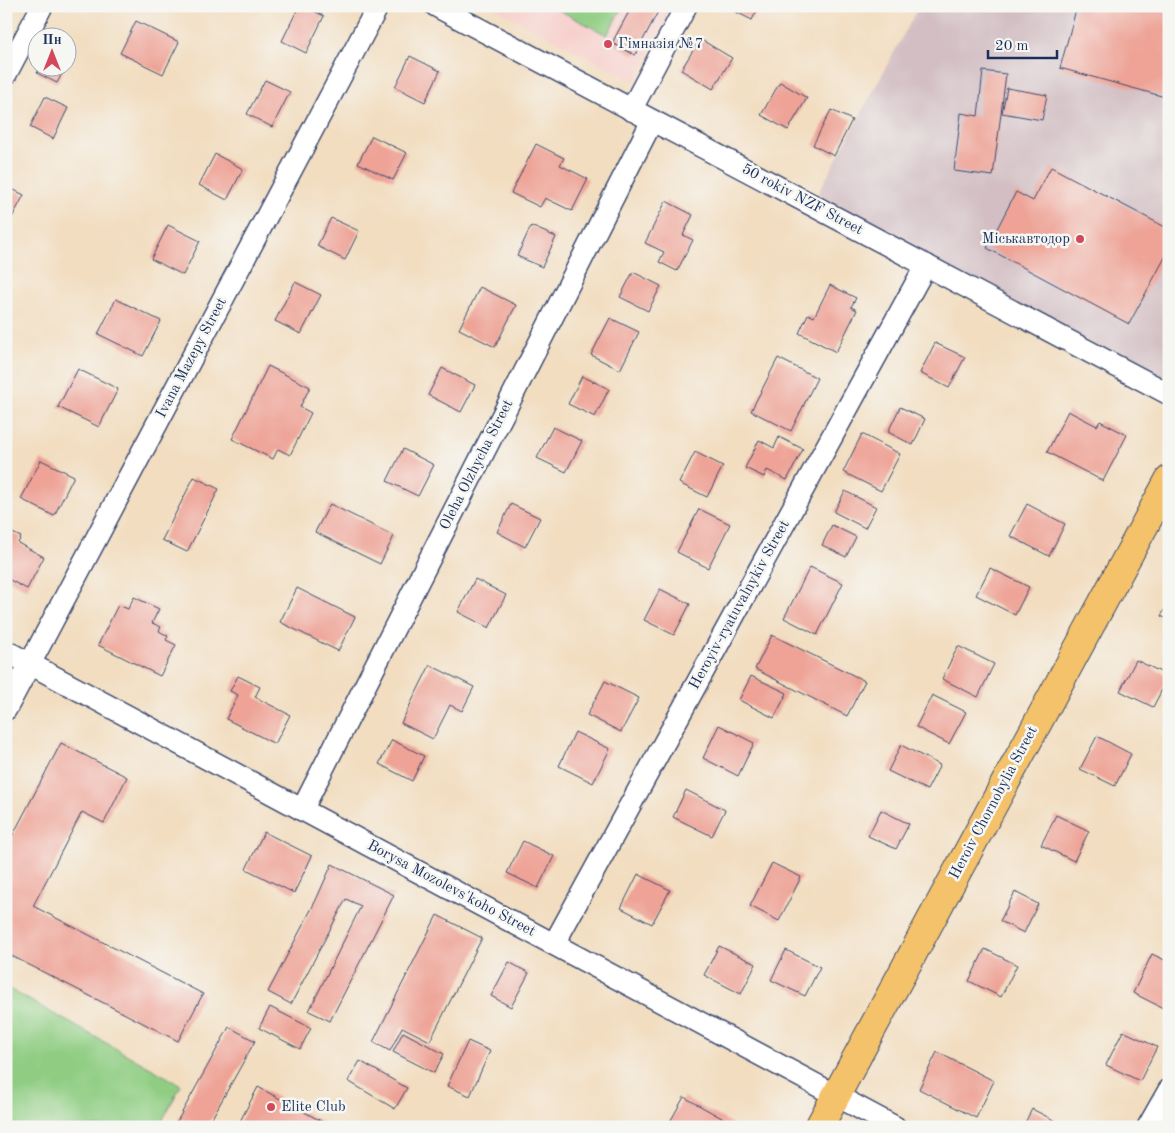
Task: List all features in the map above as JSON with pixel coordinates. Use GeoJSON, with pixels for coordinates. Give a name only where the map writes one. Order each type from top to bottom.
{"type":"FeatureCollection","features":[{"type":"Feature","properties":{"kind":"main road","name":"Heroiv Chornobylia Street"},"geometry":{"type":"LineString","coordinates":[[819,1127],[1169,480]]}},
{"type":"Feature","properties":{"kind":"street"},"geometry":{"type":"LineString","coordinates":[[6,74],[42,6]]}},
{"type":"Feature","properties":{"kind":"street","name":"Ivana Mazepy Street"},"geometry":{"type":"LineString","coordinates":[[6,709],[378,6]]}},
{"type":"Feature","properties":{"kind":"street","name":"50 rokiv NZF Street"},"geometry":{"type":"LineString","coordinates":[[436,6],[1169,394]]}},
{"type":"Feature","properties":{"kind":"street"},"geometry":{"type":"LineString","coordinates":[[631,110],[686,6]]}},
{"type":"Feature","properties":{"kind":"street","name":"Oleha Olzhycha Street"},"geometry":{"type":"LineString","coordinates":[[302,810],[652,121]]}},
{"type":"Feature","properties":{"kind":"street","name":"Heroyiv-ryatuvalnykiv Street"},"geometry":{"type":"LineString","coordinates":[[554,944],[926,266]]}},
{"type":"Feature","properties":{"kind":"street","name":"Borysa Mozolevs'koho Street"},"geometry":{"type":"LineString","coordinates":[[6,651],[895,1127]]}},
{"type":"Feature","properties":{"kind":"street"},"geometry":{"type":"LineString","coordinates":[[1148,1127],[1169,1090]]}},
{"type":"Feature","properties":{"kind":"shaded area","name":"Гімназія №7"},"geometry":{"type":"Polygon","coordinates":[[[490,6],[674,6],[635,82],[490,6]]]}},
{"type":"Feature","properties":{"kind":"shaded area"},"geometry":{"type":"Polygon","coordinates":[[[919,6],[1169,6],[1169,384],[815,199],[919,6]]]}},
{"type":"Feature","properties":{"kind":"green space"},"geometry":{"type":"Polygon","coordinates":[[[551,6],[623,6],[607,35],[551,6]]]}},
{"type":"Feature","properties":{"kind":"green space"},"geometry":{"type":"Polygon","coordinates":[[[6,987],[181,1085],[159,1127],[6,1127],[6,987]]]}},
{"type":"Feature","properties":{"kind":"building"},"geometry":{"type":"Polygon","coordinates":[[[299,6],[304,6],[324,16],[306,53],[282,41],[299,6]]]}},
{"type":"Feature","properties":{"kind":"building"},"geometry":{"type":"Polygon","coordinates":[[[632,6],[661,6],[635,55],[612,43],[632,6]]]}},
{"type":"Feature","properties":{"kind":"building"},"geometry":{"type":"Polygon","coordinates":[[[724,6],[759,6],[752,20],[724,6]]]}},
{"type":"Feature","properties":{"kind":"building"},"geometry":{"type":"Polygon","coordinates":[[[1077,6],[1169,6],[1169,84],[1165,97],[1060,68],[1077,6]]]}},
{"type":"Feature","properties":{"kind":"building"},"geometry":{"type":"Polygon","coordinates":[[[136,21],[179,42],[163,74],[120,53],[136,21]]]}},
{"type":"Feature","properties":{"kind":"building"},"geometry":{"type":"Polygon","coordinates":[[[700,39],[732,58],[713,89],[681,70],[700,39]]]}},
{"type":"Feature","properties":{"kind":"building"},"geometry":{"type":"Polygon","coordinates":[[[410,56],[440,71],[425,102],[395,87],[410,56]]]}},
{"type":"Feature","properties":{"kind":"building"},"geometry":{"type":"Polygon","coordinates":[[[983,71],[1006,74],[993,176],[954,171],[961,113],[978,116],[983,71]]]}},
{"type":"Feature","properties":{"kind":"building"},"geometry":{"type":"Polygon","coordinates":[[[47,78],[60,78],[57,83],[47,78]]]}},
{"type":"Feature","properties":{"kind":"building"},"geometry":{"type":"Polygon","coordinates":[[[265,80],[290,92],[272,127],[247,114],[265,80]]]}},
{"type":"Feature","properties":{"kind":"building"},"geometry":{"type":"Polygon","coordinates":[[[780,82],[807,98],[788,130],[761,115],[780,82]]]}},
{"type":"Feature","properties":{"kind":"building"},"geometry":{"type":"Polygon","coordinates":[[[1007,88],[1047,95],[1042,120],[1002,113],[1007,88]]]}},
{"type":"Feature","properties":{"kind":"building"},"geometry":{"type":"Polygon","coordinates":[[[45,97],[68,108],[53,139],[30,127],[45,97]]]}},
{"type":"Feature","properties":{"kind":"building"},"geometry":{"type":"Polygon","coordinates":[[[831,110],[852,120],[834,156],[813,145],[831,110]]]}},
{"type":"Feature","properties":{"kind":"building"},"geometry":{"type":"Polygon","coordinates":[[[372,136],[407,153],[393,180],[358,163],[372,136]]]}},
{"type":"Feature","properties":{"kind":"building"},"geometry":{"type":"Polygon","coordinates":[[[536,144],[564,158],[560,165],[588,179],[572,211],[545,198],[540,207],[511,193],[536,144]]]}},
{"type":"Feature","properties":{"kind":"building"},"geometry":{"type":"Polygon","coordinates":[[[215,154],[243,169],[227,200],[199,185],[215,154]]]}},
{"type":"Feature","properties":{"kind":"building","name":"Міськавтодор"},"geometry":{"type":"Polygon","coordinates":[[[1051,167],[1169,229],[1169,250],[1129,324],[987,248],[1016,192],[1033,201],[1051,167]]]}},
{"type":"Feature","properties":{"kind":"building"},"geometry":{"type":"Polygon","coordinates":[[[6,186],[24,195],[6,229],[6,186]]]}},
{"type":"Feature","properties":{"kind":"building"},"geometry":{"type":"Polygon","coordinates":[[[666,201],[693,215],[683,235],[693,240],[677,271],[659,262],[664,252],[645,243],[666,201]]]}},
{"type":"Feature","properties":{"kind":"building"},"geometry":{"type":"Polygon","coordinates":[[[331,218],[359,231],[345,260],[317,246],[331,218]]]}},
{"type":"Feature","properties":{"kind":"building"},"geometry":{"type":"Polygon","coordinates":[[[168,225],[200,241],[183,275],[151,259],[168,225]]]}},
{"type":"Feature","properties":{"kind":"building"},"geometry":{"type":"Polygon","coordinates":[[[531,226],[556,237],[542,267],[517,256],[531,226]]]}},
{"type":"Feature","properties":{"kind":"building"},"geometry":{"type":"Polygon","coordinates":[[[633,272],[661,286],[648,311],[620,297],[633,272]]]}},
{"type":"Feature","properties":{"kind":"building"},"geometry":{"type":"Polygon","coordinates":[[[295,282],[321,295],[301,334],[275,321],[295,282]]]}},
{"type":"Feature","properties":{"kind":"building"},"geometry":{"type":"Polygon","coordinates":[[[830,285],[856,298],[851,307],[857,310],[836,352],[799,333],[808,314],[814,317],[830,285]]]}},
{"type":"Feature","properties":{"kind":"building"},"geometry":{"type":"Polygon","coordinates":[[[480,287],[516,305],[495,347],[459,329],[480,287]]]}},
{"type":"Feature","properties":{"kind":"building"},"geometry":{"type":"Polygon","coordinates":[[[116,299],[161,321],[143,356],[98,334],[116,299]]]}},
{"type":"Feature","properties":{"kind":"building"},"geometry":{"type":"Polygon","coordinates":[[[610,318],[639,332],[620,370],[591,355],[610,318]]]}},
{"type":"Feature","properties":{"kind":"building"},"geometry":{"type":"Polygon","coordinates":[[[935,343],[965,357],[949,388],[920,373],[935,343]]]}},
{"type":"Feature","properties":{"kind":"building"},"geometry":{"type":"Polygon","coordinates":[[[778,358],[817,378],[791,431],[751,411],[778,358]]]}},
{"type":"Feature","properties":{"kind":"building"},"geometry":{"type":"Polygon","coordinates":[[[268,366],[310,387],[300,407],[311,413],[290,455],[278,449],[273,459],[232,439],[268,366]]]}},
{"type":"Feature","properties":{"kind":"building"},"geometry":{"type":"Polygon","coordinates":[[[442,368],[475,385],[461,412],[428,395],[442,368]]]}},
{"type":"Feature","properties":{"kind":"building"},"geometry":{"type":"Polygon","coordinates":[[[78,369],[118,389],[99,427],[58,407],[78,369]]]}},
{"type":"Feature","properties":{"kind":"building"},"geometry":{"type":"Polygon","coordinates":[[[582,376],[609,389],[595,417],[568,404],[582,376]]]}},
{"type":"Feature","properties":{"kind":"building"},"geometry":{"type":"Polygon","coordinates":[[[900,407],[925,419],[913,445],[888,432],[900,407]]]}},
{"type":"Feature","properties":{"kind":"building"},"geometry":{"type":"Polygon","coordinates":[[[1068,411],[1097,426],[1100,421],[1127,435],[1103,481],[1047,452],[1068,411]]]}},
{"type":"Feature","properties":{"kind":"building"},"geometry":{"type":"Polygon","coordinates":[[[553,427],[582,441],[566,472],[537,458],[553,427]]]}},
{"type":"Feature","properties":{"kind":"building"},"geometry":{"type":"Polygon","coordinates":[[[862,434],[900,454],[881,491],[843,472],[862,434]]]}},
{"type":"Feature","properties":{"kind":"building"},"geometry":{"type":"Polygon","coordinates":[[[779,437],[803,449],[787,480],[767,470],[764,477],[745,468],[759,440],[774,448],[779,437]]]}},
{"type":"Feature","properties":{"kind":"building"},"geometry":{"type":"Polygon","coordinates":[[[403,449],[434,465],[418,496],[387,481],[403,449]]]}},
{"type":"Feature","properties":{"kind":"building"},"geometry":{"type":"Polygon","coordinates":[[[695,452],[723,466],[707,497],[679,483],[695,452]]]}},
{"type":"Feature","properties":{"kind":"building"},"geometry":{"type":"Polygon","coordinates":[[[41,460],[74,476],[54,516],[21,499],[41,460]]]}},
{"type":"Feature","properties":{"kind":"building"},"geometry":{"type":"Polygon","coordinates":[[[194,477],[219,489],[187,552],[162,540],[194,477]]]}},
{"type":"Feature","properties":{"kind":"building"},"geometry":{"type":"Polygon","coordinates":[[[845,491],[876,507],[865,528],[834,512],[845,491]]]}},
{"type":"Feature","properties":{"kind":"building"},"geometry":{"type":"Polygon","coordinates":[[[330,504],[394,536],[380,564],[315,532],[330,504]]]}},
{"type":"Feature","properties":{"kind":"building"},"geometry":{"type":"Polygon","coordinates":[[[511,504],[540,518],[525,547],[497,532],[511,504]]]}},
{"type":"Feature","properties":{"kind":"building"},"geometry":{"type":"Polygon","coordinates":[[[1027,504],[1065,524],[1049,556],[1010,536],[1027,504]]]}},
{"type":"Feature","properties":{"kind":"building"},"geometry":{"type":"Polygon","coordinates":[[[699,509],[730,524],[708,568],[677,552],[699,509]]]}},
{"type":"Feature","properties":{"kind":"building"},"geometry":{"type":"Polygon","coordinates":[[[832,525],[856,537],[846,557],[822,545],[832,525]]]}},
{"type":"Feature","properties":{"kind":"building"},"geometry":{"type":"Polygon","coordinates":[[[6,530],[21,537],[18,543],[44,557],[27,589],[6,578],[6,530]]]}},
{"type":"Feature","properties":{"kind":"building"},"geometry":{"type":"Polygon","coordinates":[[[810,567],[843,583],[817,635],[784,618],[810,567]]]}},
{"type":"Feature","properties":{"kind":"building"},"geometry":{"type":"Polygon","coordinates":[[[990,568],[1029,587],[1015,615],[976,595],[990,568]]]}},
{"type":"Feature","properties":{"kind":"building"},"geometry":{"type":"Polygon","coordinates":[[[475,579],[506,595],[489,628],[458,612],[475,579]]]}},
{"type":"Feature","properties":{"kind":"building"},"geometry":{"type":"Polygon","coordinates":[[[297,588],[355,617],[338,651],[280,622],[297,588]]]}},
{"type":"Feature","properties":{"kind":"building"},"geometry":{"type":"Polygon","coordinates":[[[660,589],[690,604],[674,635],[644,620],[660,589]]]}},
{"type":"Feature","properties":{"kind":"building"},"geometry":{"type":"Polygon","coordinates":[[[134,597],[159,609],[152,623],[161,627],[159,631],[168,636],[166,640],[176,645],[160,676],[98,645],[118,605],[128,609],[134,597]]]}},
{"type":"Feature","properties":{"kind":"building"},"geometry":{"type":"Polygon","coordinates":[[[1169,601],[1169,620],[1161,616],[1169,601]]]}},
{"type":"Feature","properties":{"kind":"building"},"geometry":{"type":"Polygon","coordinates":[[[772,635],[865,681],[847,716],[755,669],[772,635]]]}},
{"type":"Feature","properties":{"kind":"building"},"geometry":{"type":"Polygon","coordinates":[[[958,646],[994,664],[978,697],[942,679],[958,646]]]}},
{"type":"Feature","properties":{"kind":"building"},"geometry":{"type":"Polygon","coordinates":[[[1136,660],[1169,676],[1153,707],[1120,691],[1136,660]]]}},
{"type":"Feature","properties":{"kind":"building"},"geometry":{"type":"Polygon","coordinates":[[[430,665],[474,687],[462,711],[450,705],[433,739],[401,723],[430,665]]]}},
{"type":"Feature","properties":{"kind":"building"},"geometry":{"type":"Polygon","coordinates":[[[238,676],[260,687],[255,697],[290,715],[275,744],[226,719],[238,695],[230,691],[238,676]]]}},
{"type":"Feature","properties":{"kind":"building"},"geometry":{"type":"Polygon","coordinates":[[[751,676],[787,693],[774,718],[739,700],[751,676]]]}},
{"type":"Feature","properties":{"kind":"building"},"geometry":{"type":"Polygon","coordinates":[[[605,681],[639,698],[621,732],[587,715],[605,681]]]}},
{"type":"Feature","properties":{"kind":"building"},"geometry":{"type":"Polygon","coordinates":[[[932,695],[966,712],[949,744],[916,727],[932,695]]]}},
{"type":"Feature","properties":{"kind":"building"},"geometry":{"type":"Polygon","coordinates":[[[719,725],[754,743],[738,776],[703,758],[719,725]]]}},
{"type":"Feature","properties":{"kind":"building"},"geometry":{"type":"Polygon","coordinates":[[[575,732],[610,749],[593,783],[559,766],[575,732]]]}},
{"type":"Feature","properties":{"kind":"building"},"geometry":{"type":"Polygon","coordinates":[[[1097,736],[1131,754],[1115,786],[1080,769],[1097,736]]]}},
{"type":"Feature","properties":{"kind":"building"},"geometry":{"type":"Polygon","coordinates":[[[392,740],[424,756],[412,781],[379,764],[392,740]]]}},
{"type":"Feature","properties":{"kind":"building"},"geometry":{"type":"Polygon","coordinates":[[[61,743],[127,777],[104,823],[82,812],[33,906],[203,994],[178,1041],[6,953],[6,848],[61,743]]]}},
{"type":"Feature","properties":{"kind":"building"},"geometry":{"type":"Polygon","coordinates":[[[901,745],[940,765],[927,790],[888,771],[901,745]]]}},
{"type":"Feature","properties":{"kind":"building"},"geometry":{"type":"Polygon","coordinates":[[[686,790],[725,810],[712,836],[673,817],[686,790]]]}},
{"type":"Feature","properties":{"kind":"building"},"geometry":{"type":"Polygon","coordinates":[[[881,810],[909,824],[896,849],[868,836],[881,810]]]}},
{"type":"Feature","properties":{"kind":"building"},"geometry":{"type":"Polygon","coordinates":[[[1056,815],[1089,831],[1074,861],[1041,845],[1056,815]]]}},
{"type":"Feature","properties":{"kind":"building"},"geometry":{"type":"Polygon","coordinates":[[[264,832],[312,856],[294,893],[246,869],[264,832]]]}},
{"type":"Feature","properties":{"kind":"building"},"geometry":{"type":"Polygon","coordinates":[[[523,841],[554,856],[538,888],[507,873],[523,841]]]}},
{"type":"Feature","properties":{"kind":"building"},"geometry":{"type":"Polygon","coordinates":[[[772,863],[801,877],[779,921],[750,906],[772,863]]]}},
{"type":"Feature","properties":{"kind":"building"},"geometry":{"type":"Polygon","coordinates":[[[332,864],[394,895],[330,1021],[309,1011],[361,906],[346,899],[291,1004],[268,992],[316,900],[332,864]]]}},
{"type":"Feature","properties":{"kind":"building"},"geometry":{"type":"Polygon","coordinates":[[[638,874],[670,890],[652,924],[621,908],[638,874]]]}},
{"type":"Feature","properties":{"kind":"building"},"geometry":{"type":"Polygon","coordinates":[[[1015,892],[1038,904],[1024,933],[1000,921],[1015,892]]]}},
{"type":"Feature","properties":{"kind":"building"},"geometry":{"type":"Polygon","coordinates":[[[437,915],[482,938],[430,1041],[402,1027],[390,1051],[373,1042],[437,915]]]}},
{"type":"Feature","properties":{"kind":"building"},"geometry":{"type":"Polygon","coordinates":[[[719,946],[756,964],[741,994],[704,975],[719,946]]]}},
{"type":"Feature","properties":{"kind":"building"},"geometry":{"type":"Polygon","coordinates":[[[985,949],[1017,965],[1001,997],[969,981],[985,949]]]}},
{"type":"Feature","properties":{"kind":"building"},"geometry":{"type":"Polygon","coordinates":[[[786,950],[820,967],[805,996],[771,980],[786,950]]]}},
{"type":"Feature","properties":{"kind":"building"},"geometry":{"type":"Polygon","coordinates":[[[1152,954],[1169,962],[1169,1011],[1133,993],[1152,954]]]}},
{"type":"Feature","properties":{"kind":"building"},"geometry":{"type":"Polygon","coordinates":[[[509,962],[529,973],[511,1007],[491,996],[509,962]]]}},
{"type":"Feature","properties":{"kind":"building"},"geometry":{"type":"Polygon","coordinates":[[[270,1007],[311,1028],[300,1049],[259,1028],[270,1007]]]}},
{"type":"Feature","properties":{"kind":"building"},"geometry":{"type":"Polygon","coordinates":[[[229,1027],[255,1041],[207,1127],[174,1127],[229,1027]]]}},
{"type":"Feature","properties":{"kind":"building"},"geometry":{"type":"Polygon","coordinates":[[[1123,1031],[1157,1047],[1140,1081],[1106,1065],[1123,1031]]]}},
{"type":"Feature","properties":{"kind":"building"},"geometry":{"type":"Polygon","coordinates":[[[403,1032],[444,1054],[434,1073],[393,1052],[403,1032]]]}},
{"type":"Feature","properties":{"kind":"building"},"geometry":{"type":"Polygon","coordinates":[[[468,1041],[490,1051],[470,1096],[447,1086],[468,1041]]]}},
{"type":"Feature","properties":{"kind":"building"},"geometry":{"type":"Polygon","coordinates":[[[937,1052],[994,1081],[976,1118],[919,1089],[937,1052]]]}},
{"type":"Feature","properties":{"kind":"building"},"geometry":{"type":"Polygon","coordinates":[[[360,1061],[407,1088],[395,1109],[348,1081],[360,1061]]]}},
{"type":"Feature","properties":{"kind":"building","name":"Elite Club"},"geometry":{"type":"Polygon","coordinates":[[[258,1087],[332,1127],[237,1127],[258,1087]]]}},
{"type":"Feature","properties":{"kind":"building"},"geometry":{"type":"Polygon","coordinates":[[[684,1097],[738,1127],[667,1127],[684,1097]]]}},
{"type":"Feature","properties":{"kind":"building"},"geometry":{"type":"Polygon","coordinates":[[[1032,1109],[1067,1127],[1023,1127],[1032,1109]]]}},
{"type":"Feature","properties":{"kind":"place","name":"Гімназія №7"},"geometry":{"type":"Point","coordinates":[608,44]}},
{"type":"Feature","properties":{"kind":"place","name":"Міськавтодор"},"geometry":{"type":"Point","coordinates":[1080,239]}},
{"type":"Feature","properties":{"kind":"place","name":"Elite Club"},"geometry":{"type":"Point","coordinates":[271,1107]}}]}
